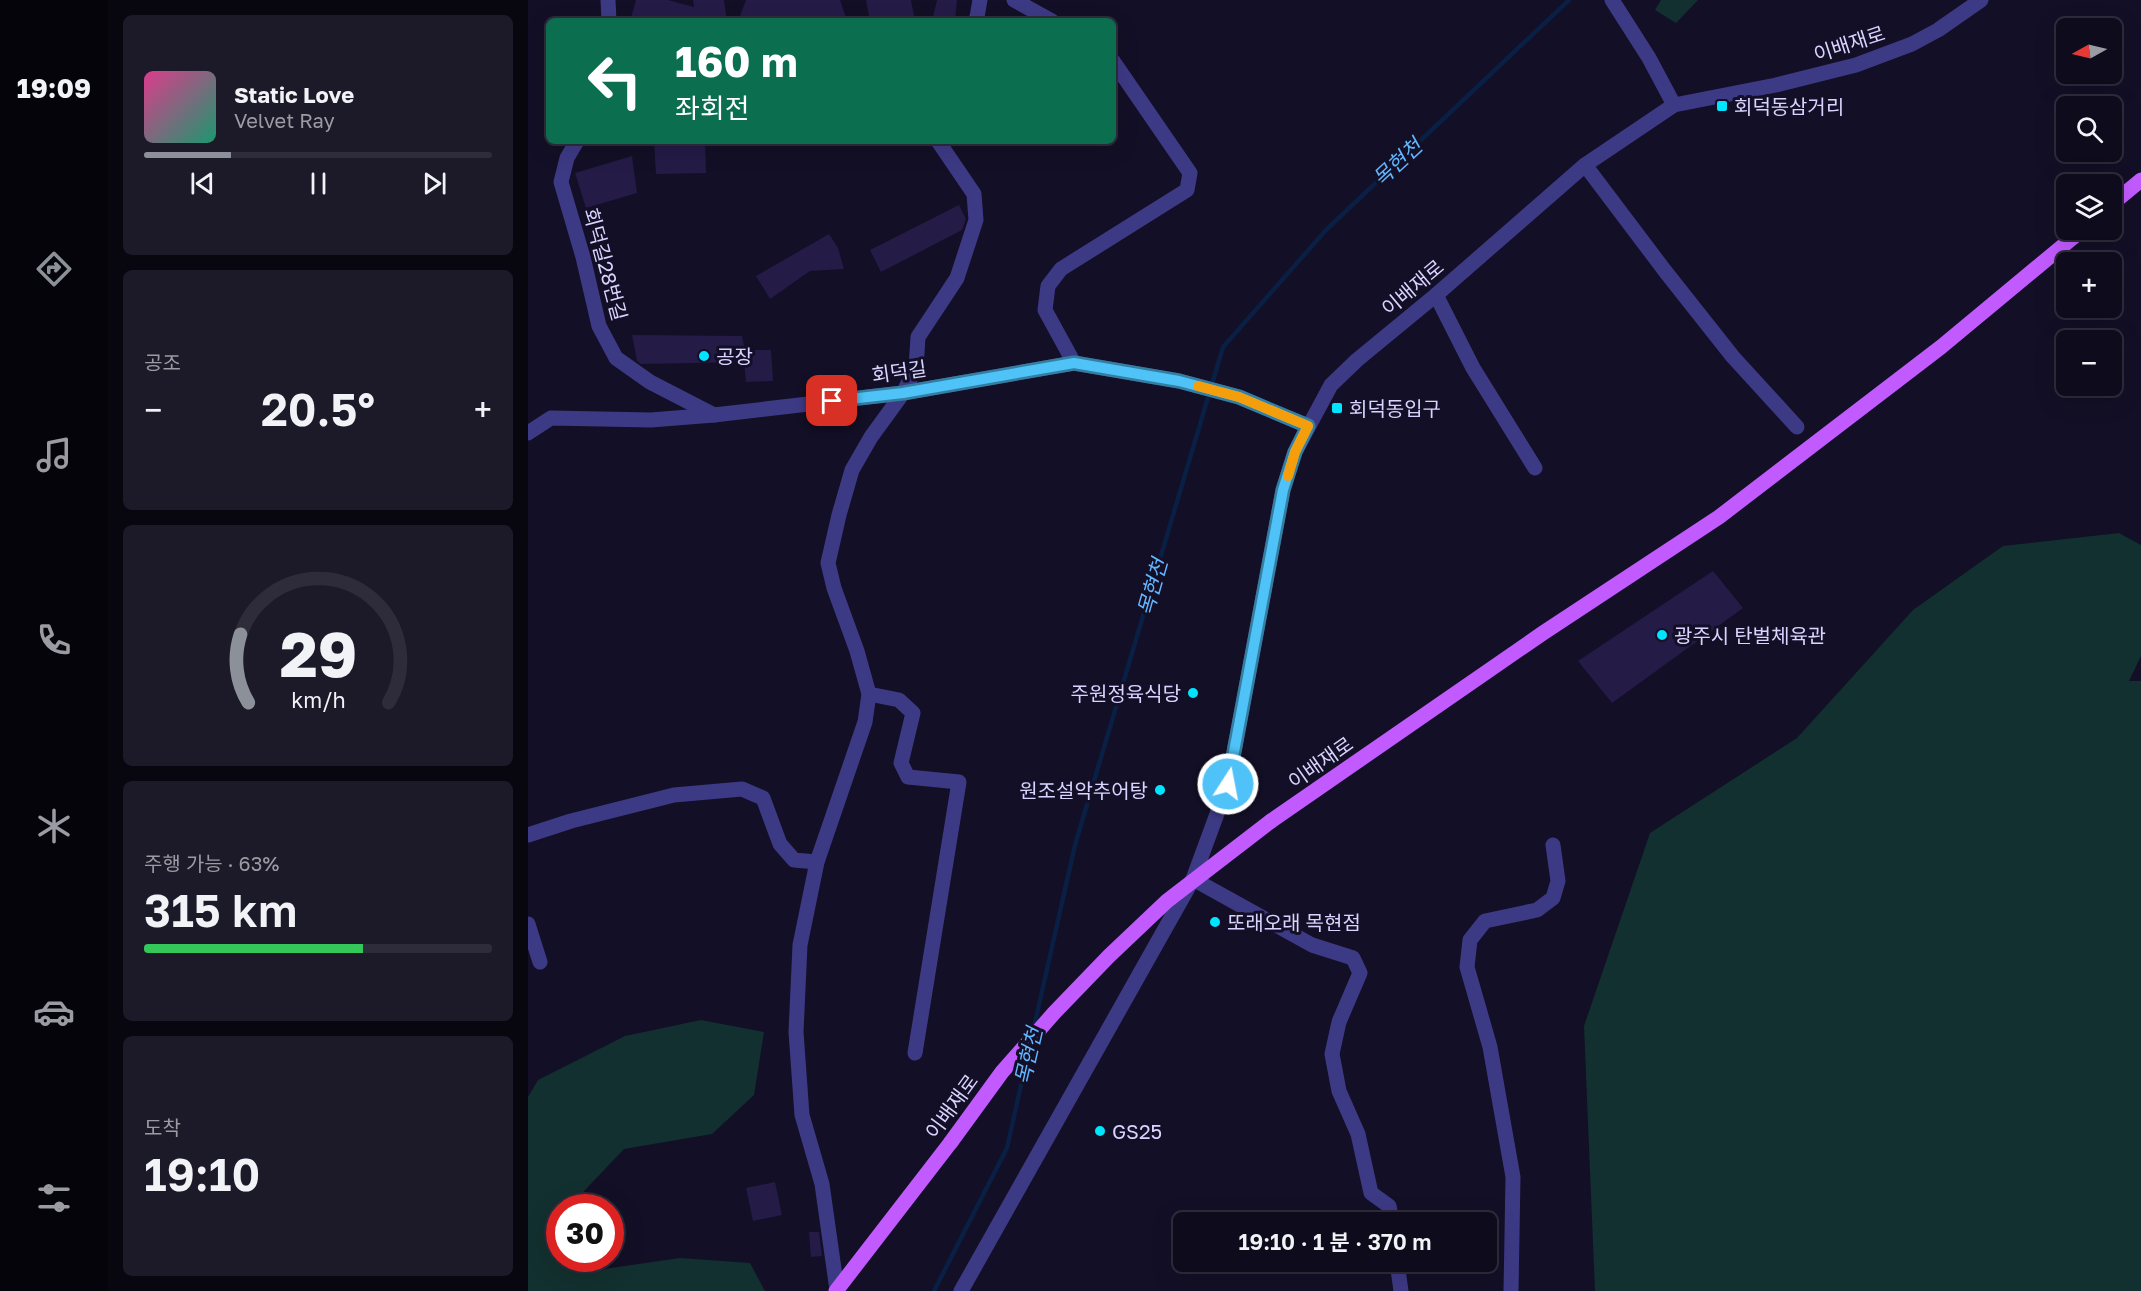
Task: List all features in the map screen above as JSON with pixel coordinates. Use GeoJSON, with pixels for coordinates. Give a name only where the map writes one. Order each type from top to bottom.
{"type":"FeatureCollection","features":[{"type":"Feature","properties":{"kind":"main road"},"geometry":{"type":"LineString","coordinates":[[2122,196],[2141,180]]}},
{"type":"Feature","properties":{"kind":"main road","name":"이배재로"},"geometry":{"type":"LineString","coordinates":[[836,1290],[951,1142],[1002,1072],[1109,956],[1167,901],[1271,820],[1719,517],[1941,347],[2070,240]]}},
{"type":"Feature","properties":{"kind":"street"},"geometry":{"type":"LineString","coordinates":[[608,0],[609,18]]}},
{"type":"Feature","properties":{"kind":"street"},"geometry":{"type":"LineString","coordinates":[[977,18],[980,0]]}},
{"type":"Feature","properties":{"kind":"street"},"geometry":{"type":"LineString","coordinates":[[1014,0],[1047,18]]}},
{"type":"Feature","properties":{"kind":"street"},"geometry":{"type":"LineString","coordinates":[[1611,0],[1626,20],[1674,105]]}},
{"type":"Feature","properties":{"kind":"street","name":"이배재로"},"geometry":{"type":"LineString","coordinates":[[961,1291],[1193,879],[1228,784],[1283,490],[1295,452],[1331,385],[1357,360],[1436,295],[1585,165],[1674,105],[1776,85],[1856,65],[1912,44],[1938,30],[1981,0]]}},
{"type":"Feature","properties":{"kind":"street"},"geometry":{"type":"LineString","coordinates":[[1074,363],[1045,310],[1048,286],[1061,269],[1187,190],[1190,173],[1116,65]]}},
{"type":"Feature","properties":{"kind":"street","name":"회덕길28번길"},"geometry":{"type":"LineString","coordinates":[[575,144],[567,158],[561,182],[583,257],[599,326],[616,358],[650,382],[714,415]]}},
{"type":"Feature","properties":{"kind":"street"},"geometry":{"type":"LineString","coordinates":[[836,1290],[822,1184],[802,1115],[796,1032],[800,945],[817,862],[865,722],[868,694],[857,651],[834,588],[828,563],[838,515],[852,470],[871,437],[903,393],[916,368],[918,337],[957,278],[976,220],[974,194],[940,144]]}},
{"type":"Feature","properties":{"kind":"street"},"geometry":{"type":"LineString","coordinates":[[1585,165],[1665,272],[1733,357],[1797,427]]}},
{"type":"Feature","properties":{"kind":"street"},"geometry":{"type":"LineString","coordinates":[[1436,295],[1473,368],[1535,468]]}},
{"type":"Feature","properties":{"kind":"street","name":"회덕길"},"geometry":{"type":"LineString","coordinates":[[528,433],[551,418],[651,420],[714,415],[903,393],[1074,363],[1179,381],[1239,397],[1308,426]]}},
{"type":"Feature","properties":{"kind":"street"},"geometry":{"type":"LineString","coordinates":[[868,694],[899,700],[913,714],[901,763],[908,777],[959,782],[915,1053]]}},
{"type":"Feature","properties":{"kind":"street"},"geometry":{"type":"LineString","coordinates":[[528,835],[572,821],[674,795],[742,789],[764,798],[780,844],[794,860],[817,862]]}},
{"type":"Feature","properties":{"kind":"street"},"geometry":{"type":"LineString","coordinates":[[1511,1291],[1513,1177],[1490,1047],[1467,967],[1470,940],[1485,921],[1537,910],[1553,898],[1558,881],[1552,845]]}},
{"type":"Feature","properties":{"kind":"street"},"geometry":{"type":"LineString","coordinates":[[1193,879],[1312,945],[1353,958],[1360,974],[1339,1022],[1332,1054],[1339,1091],[1358,1134],[1371,1193],[1389,1206],[1390,1212]]}},
{"type":"Feature","properties":{"kind":"street"},"geometry":{"type":"LineString","coordinates":[[528,924],[540,962]]}},
{"type":"Feature","properties":{"kind":"street"},"geometry":{"type":"LineString","coordinates":[[1398,1272],[1401,1291]]}},
{"type":"Feature","properties":{"kind":"green space"},"geometry":{"type":"Polygon","coordinates":[[[1661,0],[1698,0],[1676,23],[1655,10],[1661,0]]]}},
{"type":"Feature","properties":{"kind":"green space"},"geometry":{"type":"Polygon","coordinates":[[[2119,533],[2141,545],[2141,656],[2129,681],[2141,681],[2141,1291],[1595,1291],[1584,1026],[1650,833],[1797,738],[1913,610],[2003,546],[2119,533]]]}},
{"type":"Feature","properties":{"kind":"green space"},"geometry":{"type":"Polygon","coordinates":[[[701,1020],[764,1032],[754,1095],[712,1134],[624,1149],[581,1194],[546,1194],[546,1272],[624,1272],[624,1266],[680,1258],[750,1263],[765,1291],[528,1291],[528,1097],[538,1080],[625,1036],[701,1020]]]}},
{"type":"Feature","properties":{"kind":"building"},"geometry":{"type":"Polygon","coordinates":[[[636,0],[668,0],[694,7],[693,0],[724,0],[727,18],[631,18],[636,0]]]}},
{"type":"Feature","properties":{"kind":"building"},"geometry":{"type":"Polygon","coordinates":[[[746,0],[840,0],[846,18],[739,18],[746,0]]]}},
{"type":"Feature","properties":{"kind":"building"},"geometry":{"type":"Polygon","coordinates":[[[866,0],[911,0],[914,18],[869,18],[866,0]]]}},
{"type":"Feature","properties":{"kind":"building"},"geometry":{"type":"Polygon","coordinates":[[[937,0],[957,0],[955,18],[933,18],[937,0]]]}},
{"type":"Feature","properties":{"kind":"building"},"geometry":{"type":"Polygon","coordinates":[[[654,144],[705,144],[706,173],[656,174],[654,144]]]}},
{"type":"Feature","properties":{"kind":"building"},"geometry":{"type":"Polygon","coordinates":[[[632,156],[637,193],[586,208],[575,173],[632,156]]]}},
{"type":"Feature","properties":{"kind":"building"},"geometry":{"type":"Polygon","coordinates":[[[959,205],[966,219],[962,230],[881,272],[870,250],[959,205]]]}},
{"type":"Feature","properties":{"kind":"building","name":"공장"},"geometry":{"type":"Polygon","coordinates":[[[829,234],[838,248],[844,269],[810,271],[770,299],[756,276],[829,234]]]}},
{"type":"Feature","properties":{"kind":"building","name":"공장"},"geometry":{"type":"Polygon","coordinates":[[[632,335],[742,336],[745,350],[771,350],[773,381],[746,382],[744,362],[641,364],[637,361],[632,335]]]}},
{"type":"Feature","properties":{"kind":"building","name":"광주시 탄벌체육관"},"geometry":{"type":"Polygon","coordinates":[[[1713,571],[1743,608],[1612,703],[1578,661],[1713,571]]]}},
{"type":"Feature","properties":{"kind":"building"},"geometry":{"type":"Polygon","coordinates":[[[775,1182],[782,1215],[753,1221],[746,1188],[775,1182]]]}},
{"type":"Feature","properties":{"kind":"building"},"geometry":{"type":"Polygon","coordinates":[[[809,1232],[819,1232],[822,1256],[811,1257],[809,1232]]]}},
{"type":"Feature","properties":{"kind":"waterway","name":"목현천"},"geometry":{"type":"LineString","coordinates":[[1034,1027],[1075,845],[1223,347],[1326,230],[1569,0]]}},
{"type":"Feature","properties":{"kind":"waterway","name":"목현천"},"geometry":{"type":"LineString","coordinates":[[934,1291],[1007,1148],[1029,1049]]}},
{"type":"Feature","properties":{"kind":"slow traffic"},"geometry":{"type":"LineString","coordinates":[[1198,386],[1239,397],[1308,426],[1295,452],[1288,476]]}},
{"type":"Feature","properties":{"kind":"place","name":"회덕동삼거리"},"geometry":{"type":"Point","coordinates":[1722,106]}},
{"type":"Feature","properties":{"kind":"place","name":"공장"},"geometry":{"type":"Point","coordinates":[704,356]}},
{"type":"Feature","properties":{"kind":"place","name":"회덕동입구"},"geometry":{"type":"Point","coordinates":[1337,408]}},
{"type":"Feature","properties":{"kind":"place","name":"광주시 탄벌체육관"},"geometry":{"type":"Point","coordinates":[1662,635]}},
{"type":"Feature","properties":{"kind":"place","name":"주원정육식당"},"geometry":{"type":"Point","coordinates":[1193,693]}},
{"type":"Feature","properties":{"kind":"place","name":"원조설악추어탕"},"geometry":{"type":"Point","coordinates":[1160,790]}},
{"type":"Feature","properties":{"kind":"place","name":"또래오래 목현점"},"geometry":{"type":"Point","coordinates":[1215,922]}},
{"type":"Feature","properties":{"kind":"place","name":"GS25"},"geometry":{"type":"Point","coordinates":[1100,1131]}},
{"type":"Feature","properties":{"kind":"route"},"geometry":{"type":"LineString","coordinates":[[832,401],[903,393],[1074,363],[1179,381],[1239,397],[1308,426],[1295,452],[1283,490],[1228,784]]}}]}
